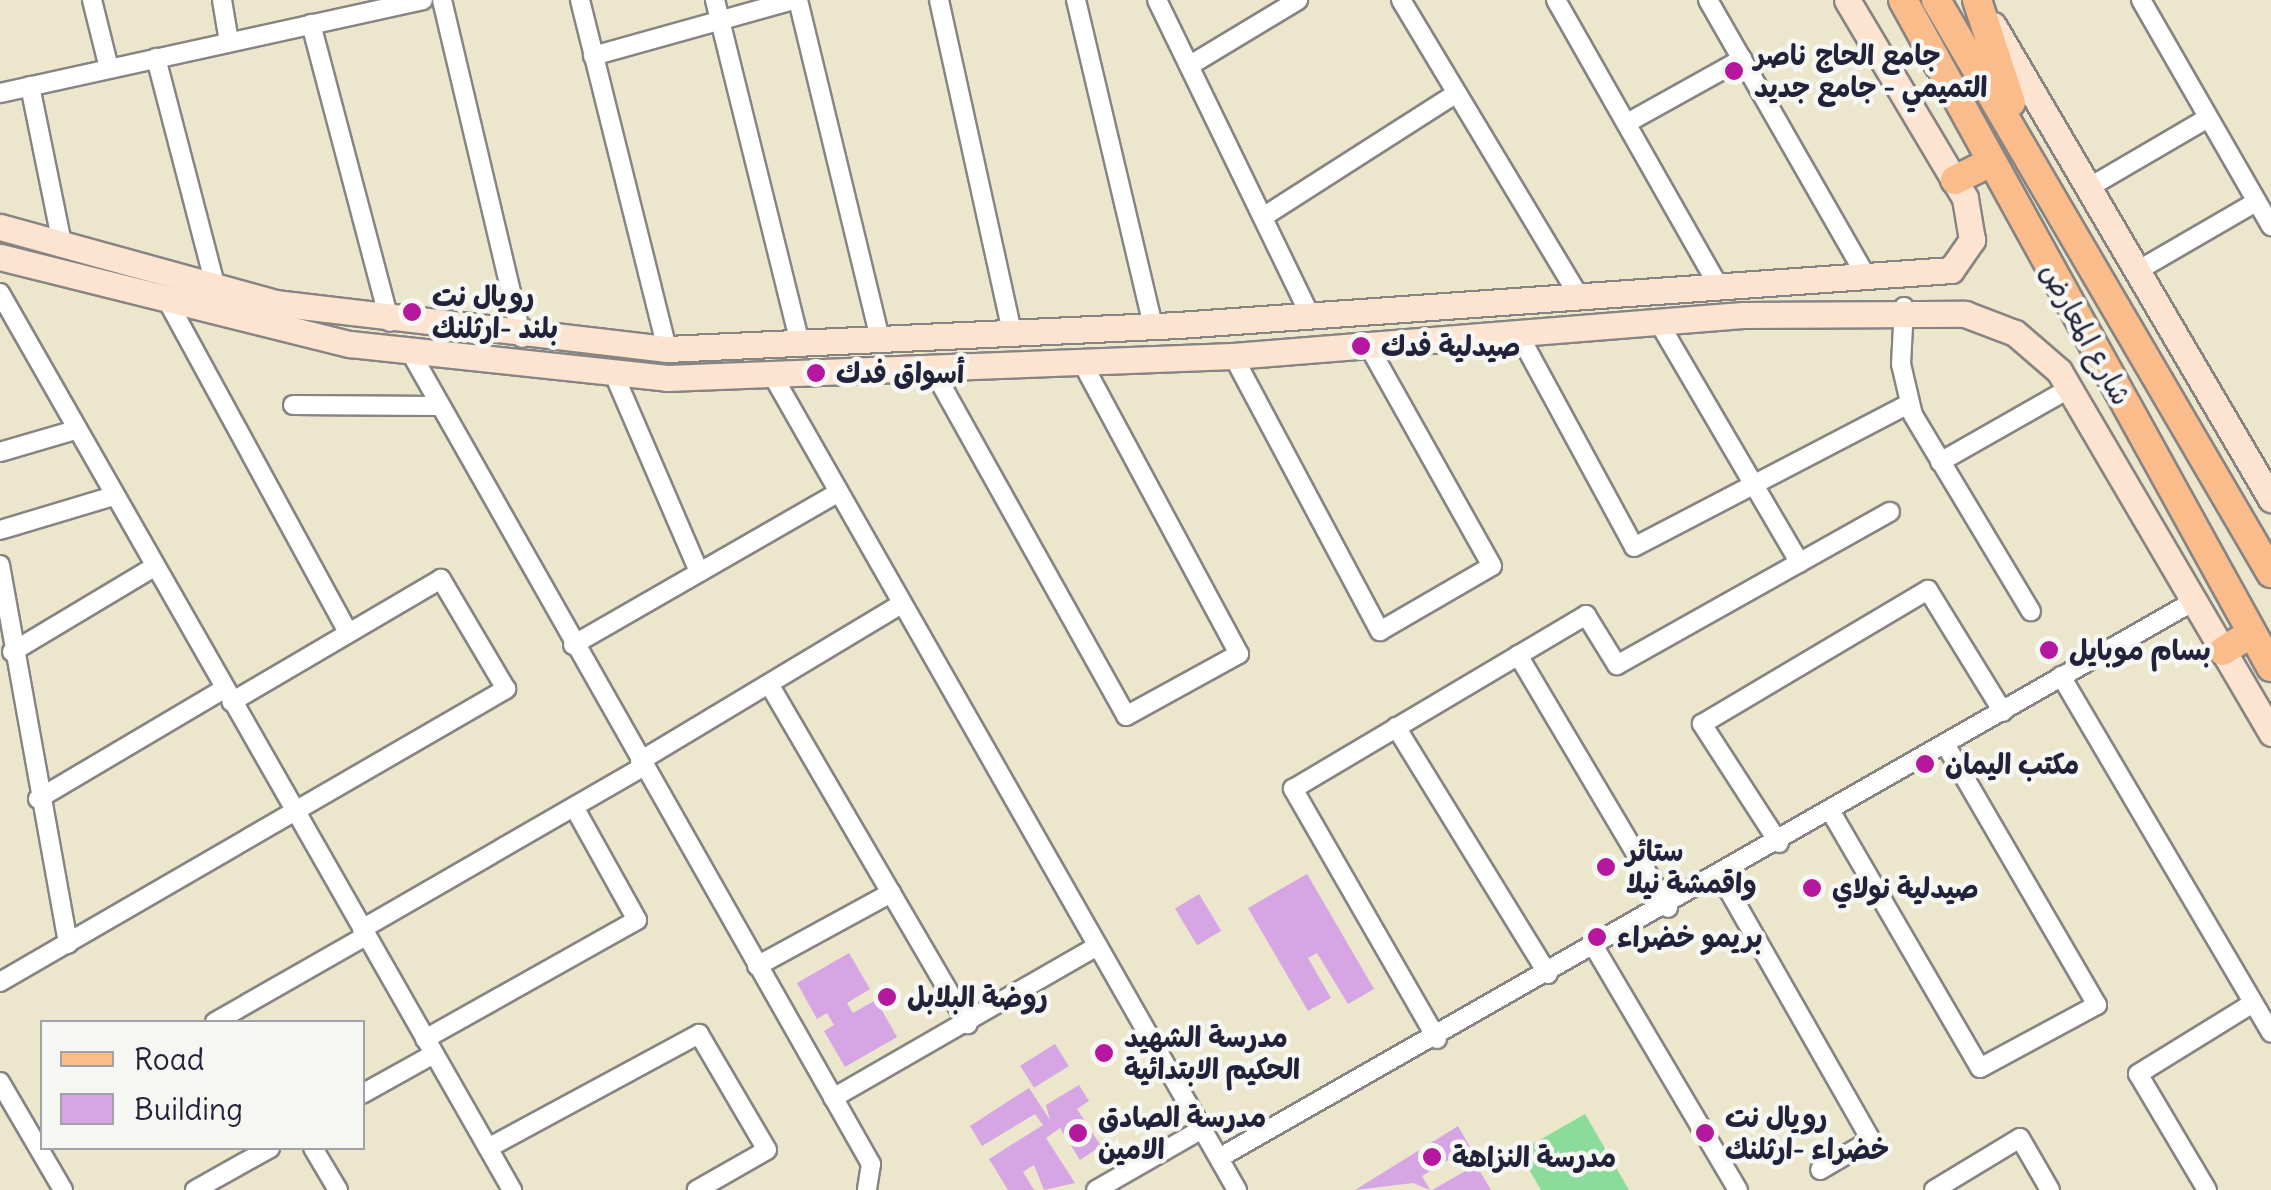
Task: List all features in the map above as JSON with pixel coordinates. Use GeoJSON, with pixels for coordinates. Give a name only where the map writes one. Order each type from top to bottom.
{"type":"FeatureCollection","features":[{"type":"Feature","properties":{"kind":"main road"},"geometry":{"type":"LineString","coordinates":[[0,227],[215,285],[390,322],[522,338],[667,349],[1166,326],[1580,300],[1719,286],[1930,276],[1961,263],[1972,225],[1955,180],[1847,0]]}},
{"type":"Feature","properties":{"kind":"main road"},"geometry":{"type":"LineString","coordinates":[[1864,0],[1908,101]]}},
{"type":"Feature","properties":{"kind":"main road","name":"شارع المعارض"},"geometry":{"type":"LineString","coordinates":[[1903,0],[2271,666]]}},
{"type":"Feature","properties":{"kind":"main road","name":"شارع المعارض"},"geometry":{"type":"LineString","coordinates":[[1936,0],[2026,147],[2271,573]]}},
{"type":"Feature","properties":{"kind":"main road"},"geometry":{"type":"LineString","coordinates":[[1978,0],[2026,147]]}},
{"type":"Feature","properties":{"kind":"main road"},"geometry":{"type":"LineString","coordinates":[[1978,0],[2271,499]]}},
{"type":"Feature","properties":{"kind":"main road"},"geometry":{"type":"LineString","coordinates":[[1955,180],[1991,162]]}},
{"type":"Feature","properties":{"kind":"main road"},"geometry":{"type":"LineString","coordinates":[[0,258],[168,302],[412,354],[613,372],[774,376],[1082,364],[1904,307],[1993,322],[2038,350],[2070,388],[2271,734]]}},
{"type":"Feature","properties":{"kind":"main road"},"geometry":{"type":"LineString","coordinates":[[117,289],[120,261]]}},
{"type":"Feature","properties":{"kind":"main road"},"geometry":{"type":"LineString","coordinates":[[1854,310],[1861,279]]}},
{"type":"Feature","properties":{"kind":"main road"},"geometry":{"type":"LineString","coordinates":[[1166,326],[1181,358]]}},
{"type":"Feature","properties":{"kind":"main road"},"geometry":{"type":"LineString","coordinates":[[2223,651],[2252,633]]}},
{"type":"Feature","properties":{"kind":"street"},"geometry":{"type":"LineString","coordinates":[[92,0],[110,68]]}},
{"type":"Feature","properties":{"kind":"street"},"geometry":{"type":"LineString","coordinates":[[222,0],[229,42]]}},
{"type":"Feature","properties":{"kind":"street"},"geometry":{"type":"LineString","coordinates":[[0,93],[423,0]]}},
{"type":"Feature","properties":{"kind":"street"},"geometry":{"type":"LineString","coordinates":[[442,0],[522,338]]}},
{"type":"Feature","properties":{"kind":"street"},"geometry":{"type":"LineString","coordinates":[[580,0],[667,349]]}},
{"type":"Feature","properties":{"kind":"street"},"geometry":{"type":"LineString","coordinates":[[715,0],[800,343]]}},
{"type":"Feature","properties":{"kind":"street"},"geometry":{"type":"LineString","coordinates":[[593,56],[796,0],[880,338]]}},
{"type":"Feature","properties":{"kind":"street"},"geometry":{"type":"LineString","coordinates":[[939,0],[1012,333]]}},
{"type":"Feature","properties":{"kind":"street"},"geometry":{"type":"LineString","coordinates":[[1076,0],[1166,326]]}},
{"type":"Feature","properties":{"kind":"street"},"geometry":{"type":"LineString","coordinates":[[1157,0],[1266,215],[1311,317]]}},
{"type":"Feature","properties":{"kind":"street"},"geometry":{"type":"LineString","coordinates":[[1192,64],[1298,0]]}},
{"type":"Feature","properties":{"kind":"street"},"geometry":{"type":"LineString","coordinates":[[1556,0],[1719,286]]}},
{"type":"Feature","properties":{"kind":"street"},"geometry":{"type":"LineString","coordinates":[[1708,0],[1861,279]]}},
{"type":"Feature","properties":{"kind":"street"},"geometry":{"type":"LineString","coordinates":[[2141,0],[2270,223]]}},
{"type":"Feature","properties":{"kind":"street"},"geometry":{"type":"LineString","coordinates":[[1406,2],[1455,94],[1580,300]]}},
{"type":"Feature","properties":{"kind":"street"},"geometry":{"type":"LineString","coordinates":[[311,24],[390,322]]}},
{"type":"Feature","properties":{"kind":"street"},"geometry":{"type":"LineString","coordinates":[[156,58],[215,285]]}},
{"type":"Feature","properties":{"kind":"street"},"geometry":{"type":"LineString","coordinates":[[1627,123],[1742,59]]}},
{"type":"Feature","properties":{"kind":"street"},"geometry":{"type":"LineString","coordinates":[[30,86],[62,244]]}},
{"type":"Feature","properties":{"kind":"street"},"geometry":{"type":"LineString","coordinates":[[1266,215],[1455,94]]}},
{"type":"Feature","properties":{"kind":"street"},"geometry":{"type":"LineString","coordinates":[[2088,188],[2208,118]]}},
{"type":"Feature","properties":{"kind":"street"},"geometry":{"type":"LineString","coordinates":[[2137,271],[2256,202]]}},
{"type":"Feature","properties":{"kind":"street"},"geometry":{"type":"LineString","coordinates":[[0,293],[512,1190]]}},
{"type":"Feature","properties":{"kind":"street"},"geometry":{"type":"LineString","coordinates":[[168,302],[348,632]]}},
{"type":"Feature","properties":{"kind":"street"},"geometry":{"type":"LineString","coordinates":[[1904,307],[1909,404],[2030,611]]}},
{"type":"Feature","properties":{"kind":"street"},"geometry":{"type":"LineString","coordinates":[[1659,323],[1800,563]]}},
{"type":"Feature","properties":{"kind":"street"},"geometry":{"type":"LineString","coordinates":[[1518,333],[1634,546],[1909,404]]}},
{"type":"Feature","properties":{"kind":"street"},"geometry":{"type":"LineString","coordinates":[[1233,356],[1380,631],[1492,566],[1368,346]]}},
{"type":"Feature","properties":{"kind":"street"},"geometry":{"type":"LineString","coordinates":[[412,354],[436,406],[871,1164],[867,1190]]}},
{"type":"Feature","properties":{"kind":"street"},"geometry":{"type":"LineString","coordinates":[[933,370],[1126,716],[1239,654],[1082,364]]}},
{"type":"Feature","properties":{"kind":"street"},"geometry":{"type":"LineString","coordinates":[[613,372],[699,572]]}},
{"type":"Feature","properties":{"kind":"street"},"geometry":{"type":"LineString","coordinates":[[774,376],[836,494],[1237,1190]]}},
{"type":"Feature","properties":{"kind":"street"},"geometry":{"type":"LineString","coordinates":[[1940,462],[2070,388]]}},
{"type":"Feature","properties":{"kind":"street"},"geometry":{"type":"LineString","coordinates":[[293,404],[436,406]]}},
{"type":"Feature","properties":{"kind":"street"},"geometry":{"type":"LineString","coordinates":[[0,452],[75,430]]}},
{"type":"Feature","properties":{"kind":"street"},"geometry":{"type":"LineString","coordinates":[[572,645],[836,494]]}},
{"type":"Feature","properties":{"kind":"street"},"geometry":{"type":"LineString","coordinates":[[0,530],[113,496]]}},
{"type":"Feature","properties":{"kind":"street"},"geometry":{"type":"LineString","coordinates":[[1437,1038],[1292,789],[1586,614],[1617,665],[1890,512]]}},
{"type":"Feature","properties":{"kind":"street"},"geometry":{"type":"LineString","coordinates":[[0,565],[38,800],[68,944]]}},
{"type":"Feature","properties":{"kind":"street"},"geometry":{"type":"LineString","coordinates":[[12,652],[154,567]]}},
{"type":"Feature","properties":{"kind":"street"},"geometry":{"type":"LineString","coordinates":[[0,982],[297,817],[506,689],[441,579],[38,800]]}},
{"type":"Feature","properties":{"kind":"street"},"geometry":{"type":"LineString","coordinates":[[1779,843],[1702,724],[1928,590],[2003,712]]}},
{"type":"Feature","properties":{"kind":"street"},"geometry":{"type":"LineString","coordinates":[[1219,1158],[1596,950],[2194,601]]}},
{"type":"Feature","properties":{"kind":"street"},"geometry":{"type":"LineString","coordinates":[[218,1020],[574,807],[900,605]]}},
{"type":"Feature","properties":{"kind":"street"},"geometry":{"type":"LineString","coordinates":[[1518,655],[1668,908]]}},
{"type":"Feature","properties":{"kind":"street"},"geometry":{"type":"LineString","coordinates":[[2062,676],[2271,1033]]}},
{"type":"Feature","properties":{"kind":"street"},"geometry":{"type":"LineString","coordinates":[[768,684],[968,1024]]}},
{"type":"Feature","properties":{"kind":"street"},"geometry":{"type":"LineString","coordinates":[[1396,727],[1548,974]]}},
{"type":"Feature","properties":{"kind":"street"},"geometry":{"type":"LineString","coordinates":[[1831,812],[1980,1068],[2096,1005],[1946,746]]}},
{"type":"Feature","properties":{"kind":"street"},"geometry":{"type":"LineString","coordinates":[[365,1092],[429,1046],[637,920],[574,807]]}},
{"type":"Feature","properties":{"kind":"street"},"geometry":{"type":"LineString","coordinates":[[1721,876],[1871,1140],[1820,1170]]}},
{"type":"Feature","properties":{"kind":"street"},"geometry":{"type":"LineString","coordinates":[[757,966],[891,893]]}},
{"type":"Feature","properties":{"kind":"street"},"geometry":{"type":"LineString","coordinates":[[833,1098],[968,1024],[1096,946]]}},
{"type":"Feature","properties":{"kind":"street"},"geometry":{"type":"LineString","coordinates":[[1596,950],[1738,1190]]}},
{"type":"Feature","properties":{"kind":"street"},"geometry":{"type":"LineString","coordinates":[[2207,1190],[2138,1074],[2253,1003]]}},
{"type":"Feature","properties":{"kind":"street"},"geometry":{"type":"LineString","coordinates":[[488,1148],[699,1034],[767,1150],[697,1190]]}},
{"type":"Feature","properties":{"kind":"street"},"geometry":{"type":"LineString","coordinates":[[0,1082],[35,1125]]}},
{"type":"Feature","properties":{"kind":"street"},"geometry":{"type":"LineString","coordinates":[[1096,1190],[1202,1129]]}},
{"type":"Feature","properties":{"kind":"street"},"geometry":{"type":"LineString","coordinates":[[1934,1190],[2020,1138],[2050,1190]]}},
{"type":"Feature","properties":{"kind":"street"},"geometry":{"type":"LineString","coordinates":[[46,1150],[63,1190]]}},
{"type":"Feature","properties":{"kind":"street"},"geometry":{"type":"LineString","coordinates":[[195,1190],[266,1150]]}},
{"type":"Feature","properties":{"kind":"street"},"geometry":{"type":"LineString","coordinates":[[314,1150],[338,1190]]}},
{"type":"Feature","properties":{"kind":"green space"},"geometry":{"type":"Polygon","coordinates":[[[1585,1114],[1629,1190],[1541,1190],[1519,1152],[1585,1114]]]}},
{"type":"Feature","properties":{"kind":"building"},"geometry":{"type":"Polygon","coordinates":[[[1307,874],[1374,989],[1348,1004],[1317,953],[1308,958],[1331,998],[1308,1011],[1248,908],[1307,874]]]}},
{"type":"Feature","properties":{"kind":"building"},"geometry":{"type":"Polygon","coordinates":[[[1199,894],[1221,931],[1197,945],[1175,908],[1199,894]]]}},
{"type":"Feature","properties":{"kind":"building"},"geometry":{"type":"Polygon","coordinates":[[[849,953],[870,989],[847,1003],[853,1013],[876,1000],[897,1037],[845,1067],[824,1031],[834,1025],[827,1013],[817,1019],[797,983],[849,953]]]}},
{"type":"Feature","properties":{"kind":"building"},"geometry":{"type":"Polygon","coordinates":[[[1055,1044],[1069,1066],[1034,1088],[1020,1066],[1055,1044]]]}},
{"type":"Feature","properties":{"kind":"building","name":"مدرسة الصادق الامين"},"geometry":{"type":"Polygon","coordinates":[[[1079,1085],[1089,1101],[1077,1109],[1101,1146],[1080,1160],[1060,1128],[1046,1138],[1075,1183],[1044,1190],[1034,1165],[1023,1172],[1034,1190],[1008,1190],[989,1159],[1043,1125],[1035,1114],[982,1146],[970,1126],[1029,1088],[1050,1120],[1046,1105],[1079,1085]]]}},
{"type":"Feature","properties":{"kind":"building","name":"مدرسة النزاهة"},"geometry":{"type":"Polygon","coordinates":[[[1458,1126],[1470,1147],[1422,1176],[1430,1190],[1413,1183],[1355,1190],[1458,1126]]]}},
{"type":"Feature","properties":{"kind":"building","name":"مدرسة النزاهة"},"geometry":{"type":"Polygon","coordinates":[[[1476,1165],[1491,1190],[1432,1190],[1476,1165]]]}},
{"type":"Feature","properties":{"kind":"place","name":"جامع الحاج ناصر التميمي - جامع جديد"},"geometry":{"type":"Point","coordinates":[1734,71]}},
{"type":"Feature","properties":{"kind":"place","name":"رويال نت بلند -ارثلنك"},"geometry":{"type":"Point","coordinates":[412,312]}},
{"type":"Feature","properties":{"kind":"place","name":"صيدلية فدك"},"geometry":{"type":"Point","coordinates":[1361,346]}},
{"type":"Feature","properties":{"kind":"place","name":"أسواق فدك"},"geometry":{"type":"Point","coordinates":[816,373]}},
{"type":"Feature","properties":{"kind":"place","name":"بسام موبايل"},"geometry":{"type":"Point","coordinates":[2049,650]}},
{"type":"Feature","properties":{"kind":"place","name":"مكتب اليمان"},"geometry":{"type":"Point","coordinates":[1925,764]}},
{"type":"Feature","properties":{"kind":"place","name":"ستائر واقمشة نيلا"},"geometry":{"type":"Point","coordinates":[1606,867]}},
{"type":"Feature","properties":{"kind":"place","name":"صيدلية نولاي"},"geometry":{"type":"Point","coordinates":[1812,888]}},
{"type":"Feature","properties":{"kind":"place","name":"بريمو خضراء"},"geometry":{"type":"Point","coordinates":[1597,937]}},
{"type":"Feature","properties":{"kind":"place","name":"روضة البلابل"},"geometry":{"type":"Point","coordinates":[887,997]}},
{"type":"Feature","properties":{"kind":"place","name":"مدرسة الشهيد الحكيم الابتدائية"},"geometry":{"type":"Point","coordinates":[1104,1053]}},
{"type":"Feature","properties":{"kind":"place","name":"مدرسة الصادق الامين"},"geometry":{"type":"Point","coordinates":[1078,1133]}},
{"type":"Feature","properties":{"kind":"place","name":"رويال نت خضراء -ارثلنك"},"geometry":{"type":"Point","coordinates":[1705,1133]}},
{"type":"Feature","properties":{"kind":"place","name":"مدرسة النزاهة"},"geometry":{"type":"Point","coordinates":[1432,1157]}}]}
